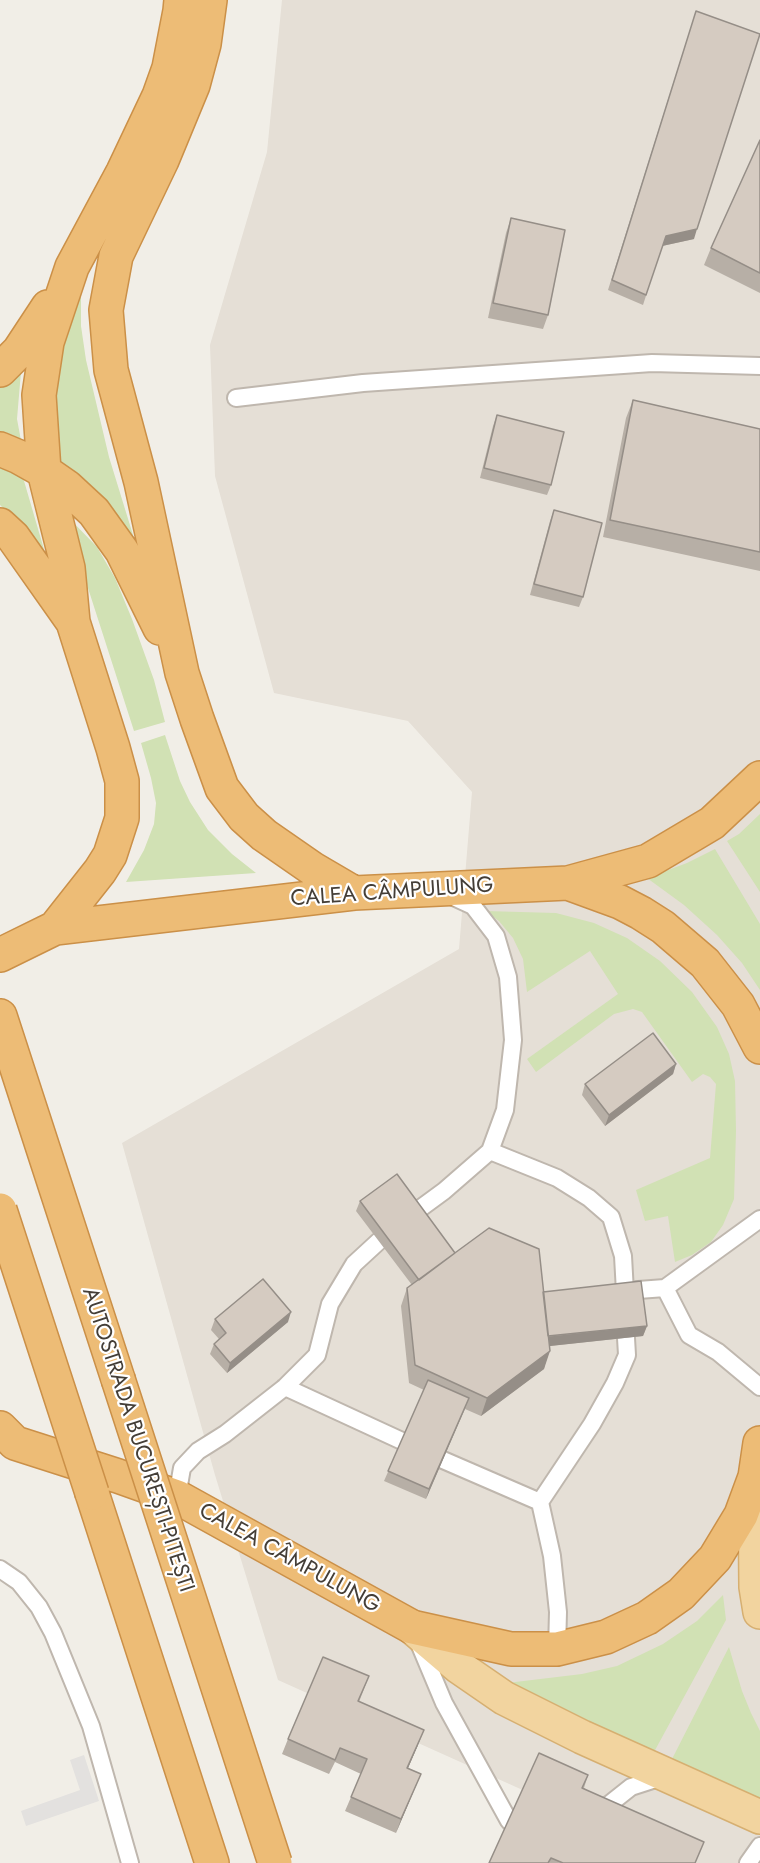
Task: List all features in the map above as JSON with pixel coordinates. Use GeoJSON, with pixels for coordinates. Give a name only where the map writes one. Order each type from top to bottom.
{"type":"FeatureCollection","features":[{"type":"Feature","properties":{"kind":"highway"},"geometry":{"type":"LineString","coordinates":[[0,370],[25,342],[72,267],[123,172],[159,96],[169,68],[181,0]]}},
{"type":"Feature","properties":{"kind":"highway"},"geometry":{"type":"LineString","coordinates":[[210,0],[204,44],[193,85],[162,160],[116,255],[106,310],[111,370],[141,482],[182,673],[222,788],[244,817],[264,835],[313,869],[354,893]]}},
{"type":"Feature","properties":{"kind":"highway"},"geometry":{"type":"LineString","coordinates":[[55,928],[110,855],[122,818],[122,781],[74,622],[68,568],[44,471],[39,395],[47,342],[72,267]]}},
{"type":"Feature","properties":{"kind":"highway"},"geometry":{"type":"LineString","coordinates":[[0,449],[44,471],[67,487],[94,512],[122,551],[182,673]]}},
{"type":"Feature","properties":{"kind":"highway"},"geometry":{"type":"LineString","coordinates":[[0,525],[13,537],[74,622]]}},
{"type":"Feature","properties":{"kind":"highway","name":"CALEA CÂMPULUNG"},"geometry":{"type":"LineString","coordinates":[[0,956],[55,928],[354,893],[568,883],[648,861],[712,823],[760,778]]}},
{"type":"Feature","properties":{"kind":"highway"},"geometry":{"type":"LineString","coordinates":[[568,883],[620,902],[663,927],[705,963],[738,1005],[760,1047]]}},
{"type":"Feature","properties":{"kind":"highway","name":"AUTOSTRADA BUCUREȘTI-PITEȘTI"},"geometry":{"type":"LineString","coordinates":[[0,1016],[275,1863]]}},
{"type":"Feature","properties":{"kind":"highway"},"geometry":{"type":"LineString","coordinates":[[0,1210],[212,1863]]}},
{"type":"Feature","properties":{"kind":"highway","name":"CALEA CÂMPULUNG"},"geometry":{"type":"LineString","coordinates":[[5,1439],[177,1497],[411,1627],[511,1649],[557,1649],[606,1637],[647,1618],[681,1594],[715,1558],[741,1515],[755,1477]]}},
{"type":"Feature","properties":{"kind":"highway"},"geometry":{"type":"LineString","coordinates":[[755,1477],[760,1443]]}},
{"type":"Feature","properties":{"kind":"main road"},"geometry":{"type":"LineString","coordinates":[[755,1477],[756,1587],[760,1612]]}},
{"type":"Feature","properties":{"kind":"main road"},"geometry":{"type":"LineString","coordinates":[[411,1627],[459,1667],[504,1698],[667,1776],[760,1817]]}},
{"type":"Feature","properties":{"kind":"lane"},"geometry":{"type":"LineString","coordinates":[[236,398],[363,383],[652,363],[760,366]]}},
{"type":"Feature","properties":{"kind":"lane"},"geometry":{"type":"LineString","coordinates":[[414,1213],[444,1191],[490,1151],[505,1110],[513,1040],[508,976],[496,936],[473,906],[436,889]]}},
{"type":"Feature","properties":{"kind":"lane"},"geometry":{"type":"LineString","coordinates":[[490,1151],[557,1178],[589,1198],[611,1217],[623,1256],[625,1292],[665,1288],[760,1219]]}},
{"type":"Feature","properties":{"kind":"lane"},"geometry":{"type":"LineString","coordinates":[[177,1497],[182,1468],[198,1451],[225,1434],[285,1387],[317,1355],[330,1304],[354,1264],[379,1241]]}},
{"type":"Feature","properties":{"kind":"lane"},"geometry":{"type":"LineString","coordinates":[[665,1288],[689,1335],[718,1352],[760,1386]]}},
{"type":"Feature","properties":{"kind":"lane"},"geometry":{"type":"LineString","coordinates":[[557,1649],[558,1612],[552,1556],[540,1502],[592,1424],[615,1383],[627,1355],[626,1338]]}},
{"type":"Feature","properties":{"kind":"lane"},"geometry":{"type":"LineString","coordinates":[[285,1387],[402,1441]]}},
{"type":"Feature","properties":{"kind":"lane"},"geometry":{"type":"LineString","coordinates":[[443,1460],[540,1502]]}},
{"type":"Feature","properties":{"kind":"lane"},"geometry":{"type":"LineString","coordinates":[[0,1569],[19,1582],[39,1607],[53,1633],[91,1726],[130,1863]]}},
{"type":"Feature","properties":{"kind":"lane"},"geometry":{"type":"LineString","coordinates":[[411,1627],[444,1703],[509,1821]]}},
{"type":"Feature","properties":{"kind":"lane"},"geometry":{"type":"LineString","coordinates":[[596,1814],[631,1787],[667,1776]]}},
{"type":"Feature","properties":{"kind":"lane"},"geometry":{"type":"LineString","coordinates":[[748,1863],[760,1846]]}},
{"type":"Feature","properties":{"kind":"shaded area"},"geometry":{"type":"Polygon","coordinates":[[[282,0],[760,0],[760,1863],[685,1863],[278,1680],[215,1475],[122,1143],[459,949],[472,792],[408,721],[274,693],[215,476],[210,345],[267,152],[282,0]]]}},
{"type":"Feature","properties":{"kind":"shaded area"},"geometry":{"type":"Polygon","coordinates":[[[84,1755],[99,1801],[26,1826],[21,1811],[80,1790],[70,1760],[84,1755]]]}},
{"type":"Feature","properties":{"kind":"green space"},"geometry":{"type":"Polygon","coordinates":[[[81,282],[81,326],[86,360],[109,457],[137,548],[51,457],[49,394],[81,282]]]}},
{"type":"Feature","properties":{"kind":"green space"},"geometry":{"type":"Polygon","coordinates":[[[22,360],[17,419],[22,446],[0,436],[0,385],[22,360]]]}},
{"type":"Feature","properties":{"kind":"green space"},"geometry":{"type":"Polygon","coordinates":[[[0,466],[22,474],[50,570],[19,524],[0,505],[0,466]]]}},
{"type":"Feature","properties":{"kind":"green space"},"geometry":{"type":"Polygon","coordinates":[[[68,517],[97,547],[115,578],[154,680],[165,722],[134,731],[78,557],[68,517]]]}},
{"type":"Feature","properties":{"kind":"green space"},"geometry":{"type":"Polygon","coordinates":[[[165,735],[180,781],[208,830],[232,854],[256,873],[126,882],[144,850],[154,824],[156,803],[141,743],[165,735]]]}},
{"type":"Feature","properties":{"kind":"green space"},"geometry":{"type":"Polygon","coordinates":[[[760,814],[760,892],[727,841],[739,834],[760,814]]]}},
{"type":"Feature","properties":{"kind":"green space"},"geometry":{"type":"Polygon","coordinates":[[[715,849],[760,924],[760,990],[742,963],[717,935],[684,905],[647,878],[687,863],[715,849]]]}},
{"type":"Feature","properties":{"kind":"green space"},"geometry":{"type":"Polygon","coordinates":[[[485,911],[556,913],[594,923],[627,938],[660,961],[692,992],[717,1027],[729,1054],[735,1081],[734,1199],[723,1225],[711,1242],[692,1255],[675,1262],[668,1216],[645,1221],[636,1190],[710,1158],[716,1084],[710,1077],[703,1074],[692,1082],[642,1012],[633,1009],[614,1014],[536,1072],[527,1059],[618,994],[590,951],[527,992],[523,959],[513,938],[499,921],[485,911]]]}},
{"type":"Feature","properties":{"kind":"green space"},"geometry":{"type":"Polygon","coordinates":[[[723,1595],[726,1620],[654,1752],[507,1683],[582,1674],[617,1666],[663,1644],[697,1621],[723,1595]]]}},
{"type":"Feature","properties":{"kind":"green space"},"geometry":{"type":"Polygon","coordinates":[[[729,1647],[742,1691],[760,1731],[760,1800],[671,1761],[729,1647]]]}},
{"type":"Feature","properties":{"kind":"building"},"geometry":{"type":"Polygon","coordinates":[[[696,11],[760,34],[697,229],[666,236],[646,295],[612,280],[696,11]]]}},
{"type":"Feature","properties":{"kind":"building"},"geometry":{"type":"Polygon","coordinates":[[[760,140],[760,273],[711,248],[760,140]]]}},
{"type":"Feature","properties":{"kind":"building"},"geometry":{"type":"Polygon","coordinates":[[[511,218],[565,230],[548,315],[493,303],[511,218]]]}},
{"type":"Feature","properties":{"kind":"building"},"geometry":{"type":"Polygon","coordinates":[[[633,400],[760,429],[760,552],[610,520],[633,400]]]}},
{"type":"Feature","properties":{"kind":"building"},"geometry":{"type":"Polygon","coordinates":[[[497,415],[564,432],[551,485],[484,468],[497,415]]]}},
{"type":"Feature","properties":{"kind":"building"},"geometry":{"type":"Polygon","coordinates":[[[554,510],[602,523],[583,597],[534,584],[554,510]]]}},
{"type":"Feature","properties":{"kind":"building"},"geometry":{"type":"Polygon","coordinates":[[[653,1033],[676,1064],[609,1115],[585,1084],[653,1033]]]}},
{"type":"Feature","properties":{"kind":"building"},"geometry":{"type":"Polygon","coordinates":[[[397,1174],[455,1253],[419,1280],[360,1201],[397,1174]]]}},
{"type":"Feature","properties":{"kind":"building"},"geometry":{"type":"Polygon","coordinates":[[[489,1228],[539,1249],[550,1351],[487,1398],[415,1365],[407,1288],[489,1228]]]}},
{"type":"Feature","properties":{"kind":"building"},"geometry":{"type":"Polygon","coordinates":[[[263,1279],[291,1312],[230,1363],[214,1344],[226,1333],[215,1319],[263,1279]]]}},
{"type":"Feature","properties":{"kind":"building"},"geometry":{"type":"Polygon","coordinates":[[[641,1281],[647,1326],[548,1336],[543,1292],[641,1281]]]}},
{"type":"Feature","properties":{"kind":"building"},"geometry":{"type":"Polygon","coordinates":[[[428,1380],[469,1398],[429,1489],[388,1471],[428,1380]]]}},
{"type":"Feature","properties":{"kind":"building"},"geometry":{"type":"Polygon","coordinates":[[[323,1657],[369,1676],[358,1701],[424,1730],[407,1768],[421,1774],[401,1819],[351,1797],[367,1759],[340,1748],[335,1760],[288,1739],[323,1657]]]}},
{"type":"Feature","properties":{"kind":"building"},"geometry":{"type":"Polygon","coordinates":[[[539,1753],[588,1775],[582,1788],[704,1842],[695,1863],[563,1863],[551,1858],[548,1863],[489,1863],[539,1753]]]}}]}
